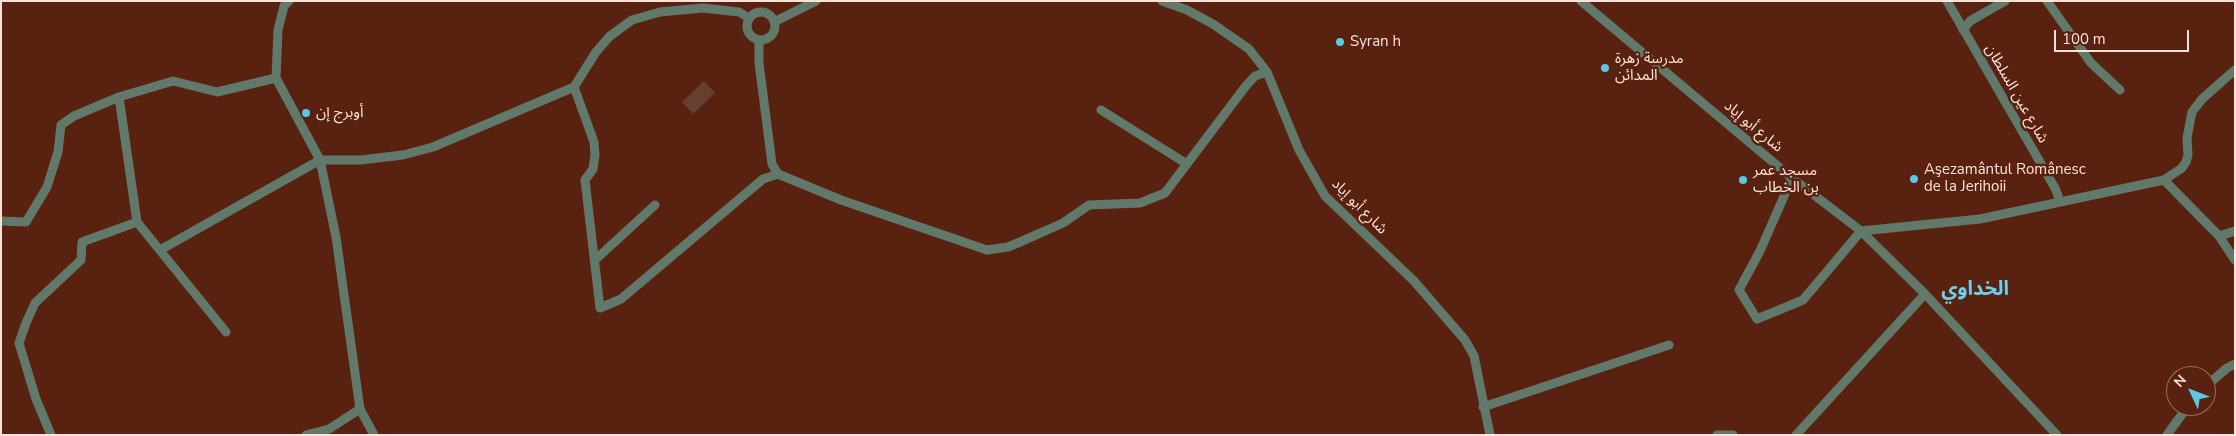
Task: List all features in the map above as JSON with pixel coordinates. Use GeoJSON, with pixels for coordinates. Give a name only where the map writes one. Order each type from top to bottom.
{"type":"FeatureCollection","features":[{"type":"Feature","properties":{"kind":"street"},"geometry":{"type":"LineString","coordinates":[[289,1],[284,6],[278,30],[276,78],[320,160],[336,236],[360,409],[374,435]]}},
{"type":"Feature","properties":{"kind":"street"},"geometry":{"type":"LineString","coordinates":[[774,22],[816,1]]}},
{"type":"Feature","properties":{"kind":"street","name":"شارع أبو إياد"},"geometry":{"type":"LineString","coordinates":[[1162,1],[1187,10],[1213,24],[1249,49],[1267,72],[1299,150],[1325,196],[1414,281],[1465,340],[1474,356],[1490,435]]}},
{"type":"Feature","properties":{"kind":"street","name":"شارع أبو إياد"},"geometry":{"type":"LineString","coordinates":[[1581,1],[1792,178],[1861,231],[1925,294],[2056,435]]}},
{"type":"Feature","properties":{"kind":"street","name":"شارع عين السلطان"},"geometry":{"type":"LineString","coordinates":[[1947,1],[2055,188],[2060,201]]}},
{"type":"Feature","properties":{"kind":"street"},"geometry":{"type":"LineString","coordinates":[[1963,30],[1970,21],[2005,1]]}},
{"type":"Feature","properties":{"kind":"street"},"geometry":{"type":"LineString","coordinates":[[2047,1],[2091,63],[2120,90]]}},
{"type":"Feature","properties":{"kind":"street"},"geometry":{"type":"LineString","coordinates":[[160,250],[320,160],[361,160],[403,155],[433,147],[574,87],[596,52],[610,36],[632,20],[660,12],[703,8],[739,12],[750,18]]}},
{"type":"Feature","properties":{"kind":"street"},"geometry":{"type":"LineString","coordinates":[[761,12],[769,15],[774,22],[771,35],[763,40],[759,40],[748,31],[750,18],[761,12]]}},
{"type":"Feature","properties":{"kind":"street"},"geometry":{"type":"LineString","coordinates":[[759,40],[759,63],[772,164],[778,174],[841,200],[987,250],[1008,247],[1020,242],[1063,223],[1089,205],[1098,203],[1135,204],[1157,198],[1165,193],[1245,86],[1255,76],[1267,72]]}},
{"type":"Feature","properties":{"kind":"street"},"geometry":{"type":"LineString","coordinates":[[1792,178],[1760,251],[1738,290],[1757,319],[1803,300],[1861,231],[1980,220],[2060,201],[2164,180],[2182,168],[2186,162],[2188,154],[2187,138],[2192,112],[2202,98],[2235,70]]}},
{"type":"Feature","properties":{"kind":"street"},"geometry":{"type":"LineString","coordinates":[[1,221],[26,222],[47,187],[58,152],[61,124],[74,116],[119,97],[173,81],[217,92],[276,78]]}},
{"type":"Feature","properties":{"kind":"street"},"geometry":{"type":"LineString","coordinates":[[574,87],[594,142],[593,169],[585,180],[600,308],[621,299],[763,179],[778,174]]}},
{"type":"Feature","properties":{"kind":"street"},"geometry":{"type":"LineString","coordinates":[[119,97],[137,222],[226,332]]}},
{"type":"Feature","properties":{"kind":"street"},"geometry":{"type":"LineString","coordinates":[[1101,110],[1186,164]]}},
{"type":"Feature","properties":{"kind":"street"},"geometry":{"type":"LineString","coordinates":[[2164,180],[2218,236],[2235,260]]}},
{"type":"Feature","properties":{"kind":"street"},"geometry":{"type":"LineString","coordinates":[[594,260],[655,205]]}},
{"type":"Feature","properties":{"kind":"street"},"geometry":{"type":"LineString","coordinates":[[51,435],[36,399],[20,343],[26,322],[35,303],[82,260],[82,242],[137,222]]}},
{"type":"Feature","properties":{"kind":"street"},"geometry":{"type":"LineString","coordinates":[[2218,236],[2235,231]]}},
{"type":"Feature","properties":{"kind":"street"},"geometry":{"type":"LineString","coordinates":[[1796,435],[1925,294]]}},
{"type":"Feature","properties":{"kind":"street"},"geometry":{"type":"LineString","coordinates":[[1483,407],[1668,344]]}},
{"type":"Feature","properties":{"kind":"street"},"geometry":{"type":"LineString","coordinates":[[2216,377],[2235,364]]}},
{"type":"Feature","properties":{"kind":"street"},"geometry":{"type":"LineString","coordinates":[[306,435],[329,429],[360,409]]}},
{"type":"Feature","properties":{"kind":"street"},"geometry":{"type":"LineString","coordinates":[[2167,435],[2181,416]]}},
{"type":"Feature","properties":{"kind":"street"},"geometry":{"type":"LineString","coordinates":[[1717,435],[1733,435]]}},
{"type":"Feature","properties":{"kind":"shaded area"},"geometry":{"type":"Polygon","coordinates":[[[704,81],[715,93],[693,114],[682,102],[704,81]]]}},
{"type":"Feature","properties":{"kind":"place","name":"Syran h"},"geometry":{"type":"Point","coordinates":[1340,42]}},
{"type":"Feature","properties":{"kind":"place","name":"مدرسة زهرة المدائن"},"geometry":{"type":"Point","coordinates":[1605,68]}},
{"type":"Feature","properties":{"kind":"place","name":"أوبرج إن"},"geometry":{"type":"Point","coordinates":[306,113]}},
{"type":"Feature","properties":{"kind":"place","name":"Aşezamântul Românesc de la Jerihoii"},"geometry":{"type":"Point","coordinates":[1914,179]}},
{"type":"Feature","properties":{"kind":"place","name":"مسجد عمر بن الخطاب"},"geometry":{"type":"Point","coordinates":[1743,180]}},
{"type":"Feature","properties":{"kind":"district","name":"الخداوي"},"geometry":{"type":"Point","coordinates":[1975,290]}}]}
